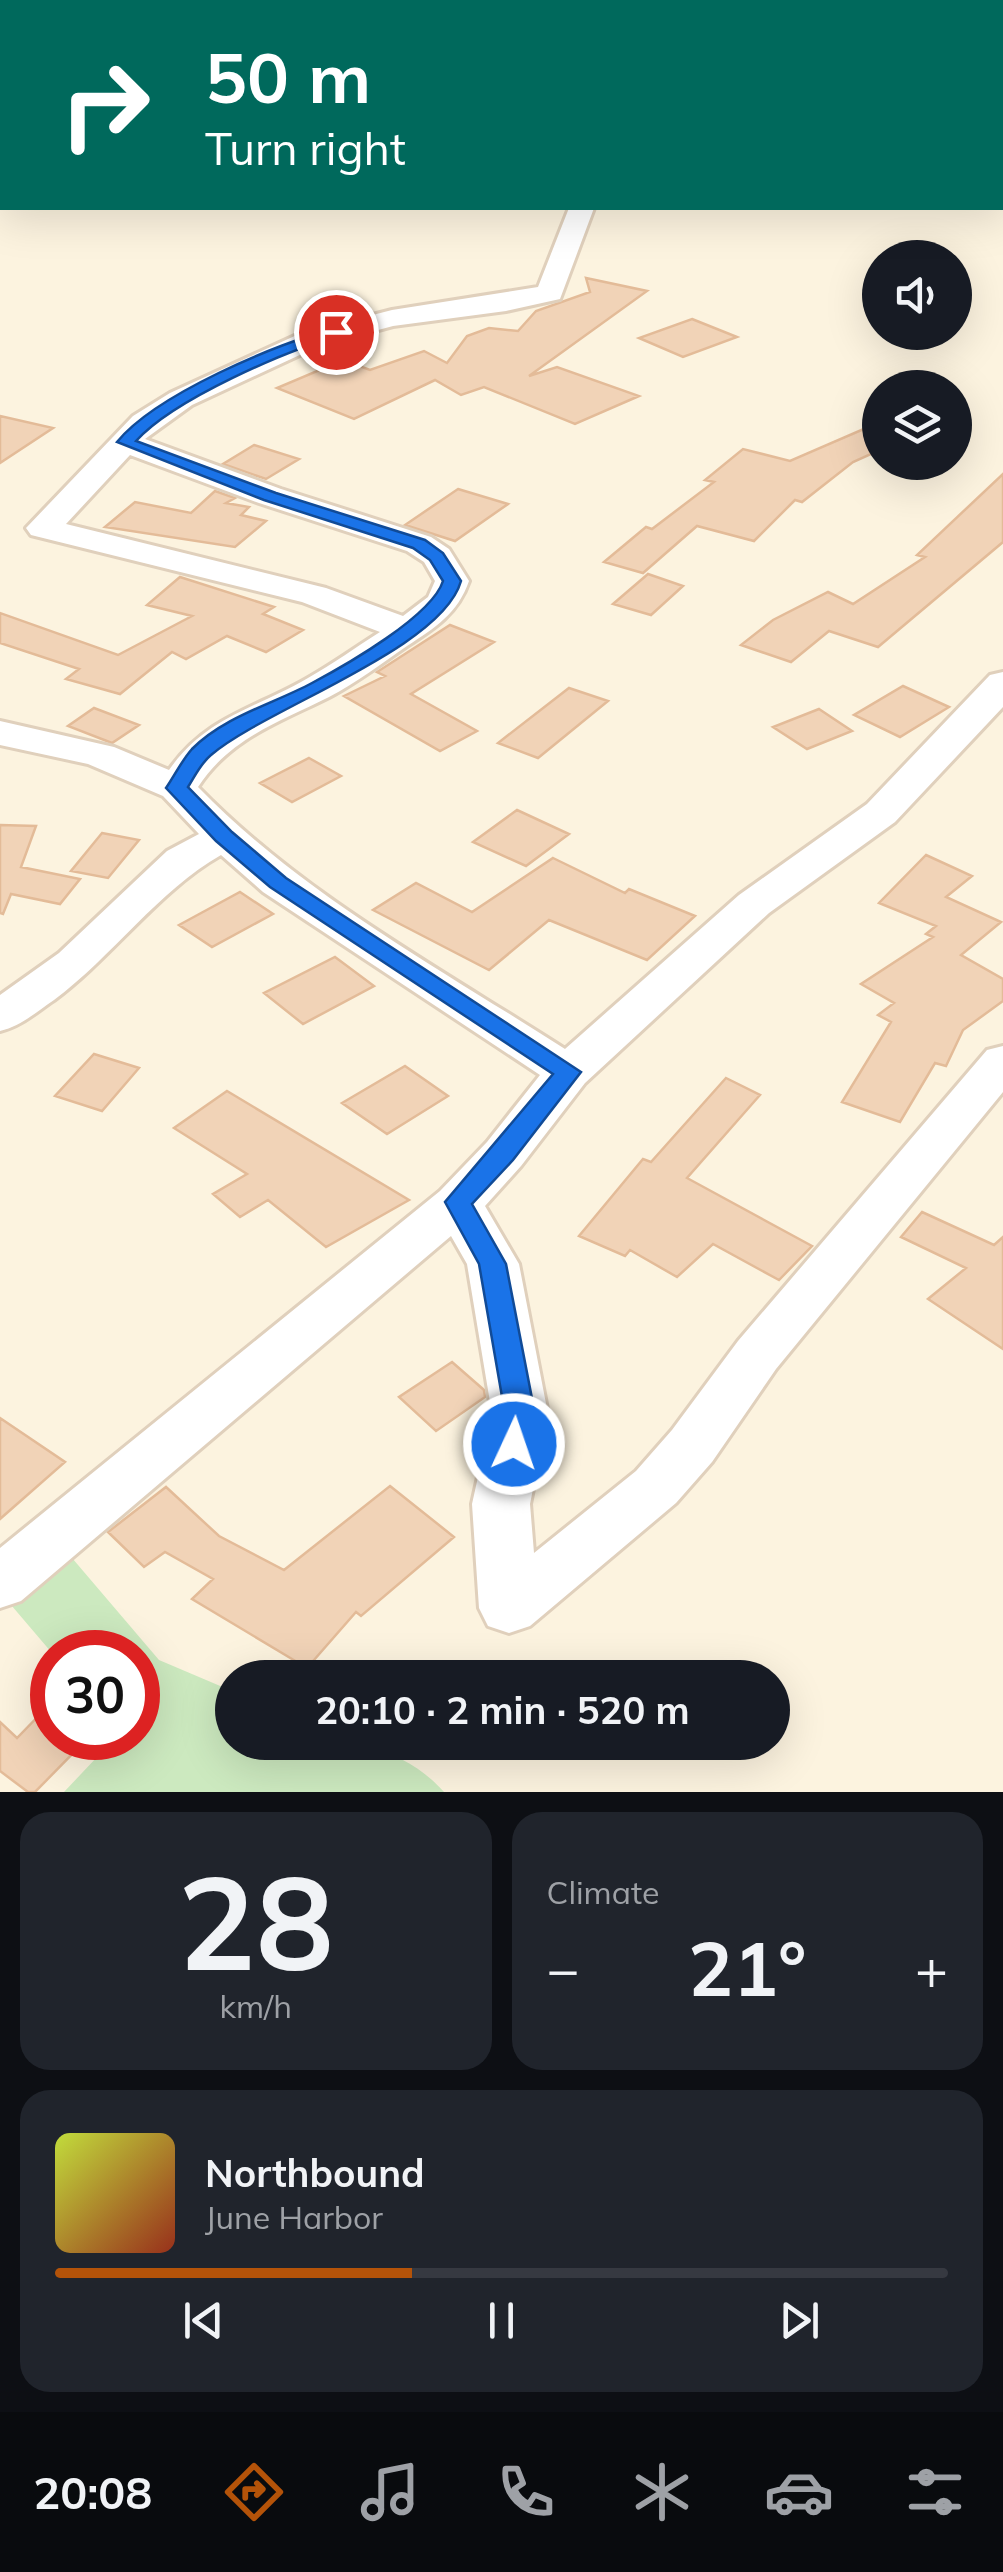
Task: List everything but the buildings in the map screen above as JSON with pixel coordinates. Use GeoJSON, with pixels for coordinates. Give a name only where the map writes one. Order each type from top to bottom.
{"type":"FeatureCollection","features":[{"type":"Feature","properties":{"kind":"street"},"geometry":{"type":"LineString","coordinates":[[408,630],[314,595],[43,528],[144,422],[181,400],[309,340],[392,318],[506,303],[550,293],[580,210]]}},
{"type":"Feature","properties":{"kind":"street"},"geometry":{"type":"LineString","coordinates":[[125,442],[270,496],[419,544],[437,556],[452,581],[444,602],[408,630],[320,687],[245,721],[200,754],[177,788]]}},
{"type":"Feature","properties":{"kind":"street"},"geometry":{"type":"LineString","coordinates":[[0,1583],[458,1202],[504,1154],[568,1072],[754,904],[881,812],[1003,683]]}},
{"type":"Feature","properties":{"kind":"street"},"geometry":{"type":"LineString","coordinates":[[0,732],[100,755],[177,788],[224,836],[278,882],[568,1072]]}},
{"type":"Feature","properties":{"kind":"street"},"geometry":{"type":"LineString","coordinates":[[0,1017],[74,963],[182,860],[224,836]]}},
{"type":"Feature","properties":{"kind":"street"},"geometry":{"type":"LineString","coordinates":[[458,1202],[492,1264],[520,1414],[501,1504],[509,1608],[656,1487],[692,1446],[757,1355],[1003,1060]]}},
{"type":"Feature","properties":{"kind":"green space"},"geometry":{"type":"Polygon","coordinates":[[[55,1538],[133,1630],[32,1630],[0,1592],[0,1583],[55,1538]]]}},
{"type":"Feature","properties":{"kind":"green space"},"geometry":{"type":"Polygon","coordinates":[[[160,1660],[215,1684],[215,1760],[401,1760],[444,1792],[64,1792],[94,1760],[160,1760],[160,1660]]]}},
{"type":"Feature","properties":{"kind":"route"},"geometry":{"type":"LineString","coordinates":[[336,332],[309,340],[181,400],[144,422],[125,442],[270,496],[419,544],[437,556],[452,581],[450,590],[444,602],[408,630],[320,687],[245,721],[200,754],[177,788],[224,836],[278,882],[568,1072],[504,1154],[458,1202],[492,1264],[520,1414],[514,1444]]}}]}
